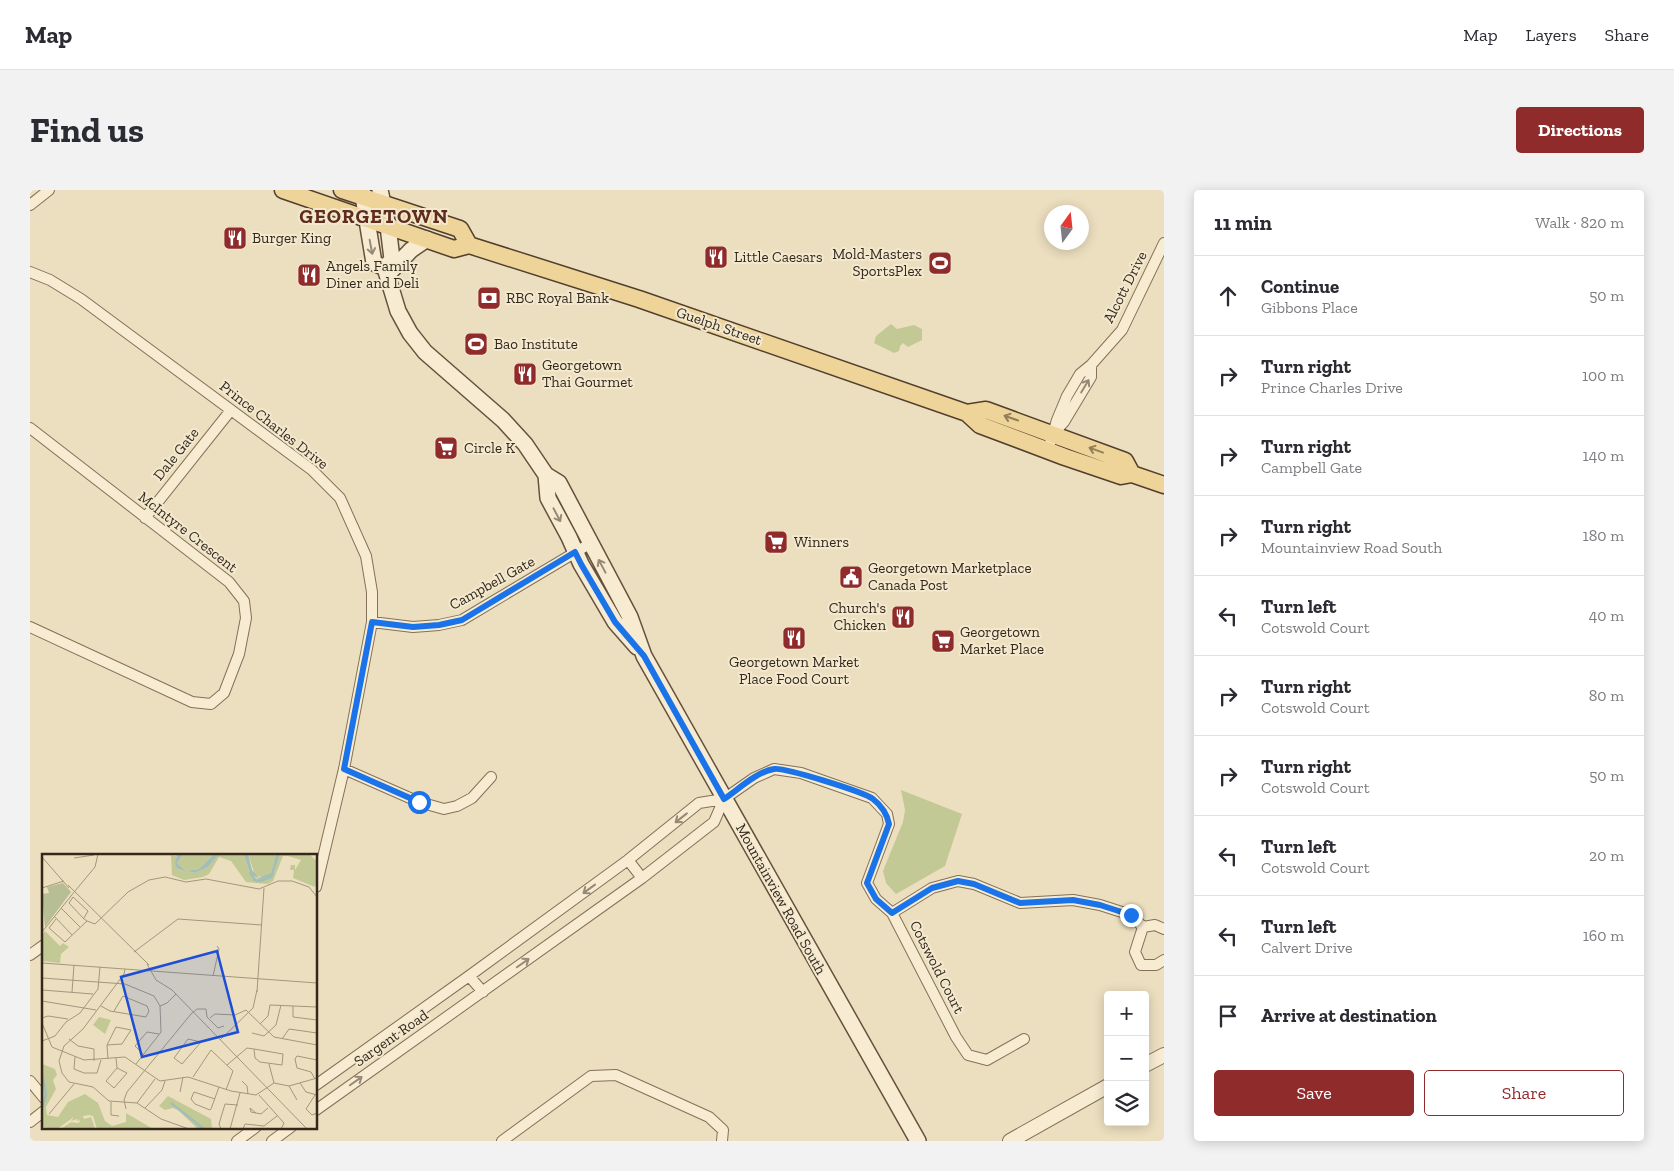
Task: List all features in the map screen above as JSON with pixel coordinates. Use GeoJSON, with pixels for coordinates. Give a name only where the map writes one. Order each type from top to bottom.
{"type":"FeatureCollection","features":[{"type":"Feature","properties":{"kind":"main road","name":"Guelph Street"},"geometry":{"type":"LineString","coordinates":[[283,190],[454,249],[469,245],[639,299],[967,413],[986,410],[1050,442],[1125,461],[1132,474],[1164,485]]}},
{"type":"Feature","properties":{"kind":"main road","name":"Guelph Street"},"geometry":{"type":"LineString","coordinates":[[342,190],[382,197],[460,230],[469,245]]}},
{"type":"Feature","properties":{"kind":"main road"},"geometry":{"type":"LineString","coordinates":[[363,194],[367,220]]}},
{"type":"Feature","properties":{"kind":"main road"},"geometry":{"type":"LineString","coordinates":[[382,197],[392,259],[386,272]]}},
{"type":"Feature","properties":{"kind":"main road","name":"Mountainview Road South"},"geometry":{"type":"LineString","coordinates":[[367,220],[374,262],[386,272],[398,311],[410,333],[426,352],[503,420],[525,444],[546,475],[559,483],[630,618],[644,656],[918,1141]]}},
{"type":"Feature","properties":{"kind":"main road"},"geometry":{"type":"LineString","coordinates":[[386,272],[427,239]]}},
{"type":"Feature","properties":{"kind":"main road","name":"Mountainview Road South"},"geometry":{"type":"LineString","coordinates":[[546,475],[548,498],[581,564],[615,622],[644,656]]}},
{"type":"Feature","properties":{"kind":"street"},"geometry":{"type":"LineString","coordinates":[[30,206],[49,190]]}},
{"type":"Feature","properties":{"kind":"street","name":"Alcott Drive"},"geometry":{"type":"LineString","coordinates":[[1050,442],[1067,396],[1080,374],[1091,365],[1122,330],[1164,243]]}},
{"type":"Feature","properties":{"kind":"street","name":"Prince Charles Drive"},"geometry":{"type":"LineString","coordinates":[[30,272],[50,280],[81,299],[312,470],[340,498],[366,556],[372,592],[372,622],[344,769],[318,879]]}},
{"type":"Feature","properties":{"kind":"street","name":"Dale Gate"},"geometry":{"type":"LineString","coordinates":[[145,518],[231,410]]}},
{"type":"Feature","properties":{"kind":"street","name":"McIntyre Crescent"},"geometry":{"type":"LineString","coordinates":[[30,428],[230,582],[244,601],[246,618],[239,654],[224,694],[211,704],[192,702],[30,627]]}},
{"type":"Feature","properties":{"kind":"street","name":"Campbell Gate"},"geometry":{"type":"LineString","coordinates":[[372,622],[413,627],[439,625],[462,620],[590,543]]}},
{"type":"Feature","properties":{"kind":"street"},"geometry":{"type":"LineString","coordinates":[[344,769],[419,802],[444,809],[457,806],[472,798],[491,777]]}},
{"type":"Feature","properties":{"kind":"street","name":"Cotswold Court"},"geometry":{"type":"LineString","coordinates":[[724,799],[754,778],[774,769],[801,773],[872,798],[887,814],[889,824],[867,883],[876,899],[892,913],[956,1037],[968,1056],[987,1060],[1024,1039]]}},
{"type":"Feature","properties":{"kind":"street","name":"Sargent Road"},"geometry":{"type":"LineString","coordinates":[[318,1084],[628,860],[699,803],[724,799]]}},
{"type":"Feature","properties":{"kind":"street","name":"Sargent Road"},"geometry":{"type":"LineString","coordinates":[[318,1109],[642,878],[714,822],[724,799]]}},
{"type":"Feature","properties":{"kind":"street"},"geometry":{"type":"LineString","coordinates":[[628,860],[642,878]]}},
{"type":"Feature","properties":{"kind":"street"},"geometry":{"type":"LineString","coordinates":[[892,913],[932,888],[958,881],[974,884],[1020,903],[1073,900],[1100,905],[1131,915],[1143,927]]}},
{"type":"Feature","properties":{"kind":"street"},"geometry":{"type":"LineString","coordinates":[[1143,927],[1154,925],[1164,929]]}},
{"type":"Feature","properties":{"kind":"street"},"geometry":{"type":"LineString","coordinates":[[1143,927],[1135,952],[1142,966],[1156,965],[1164,960]]}},
{"type":"Feature","properties":{"kind":"street"},"geometry":{"type":"LineString","coordinates":[[30,955],[42,946]]}},
{"type":"Feature","properties":{"kind":"street"},"geometry":{"type":"LineString","coordinates":[[469,976],[483,992]]}},
{"type":"Feature","properties":{"kind":"street"},"geometry":{"type":"LineString","coordinates":[[1149,1063],[1164,1055]]}},
{"type":"Feature","properties":{"kind":"street"},"geometry":{"type":"LineString","coordinates":[[502,1141],[591,1076],[616,1075],[708,1118],[723,1130],[722,1141]]}},
{"type":"Feature","properties":{"kind":"street"},"geometry":{"type":"LineString","coordinates":[[30,1081],[42,1096]]}},
{"type":"Feature","properties":{"kind":"street"},"geometry":{"type":"LineString","coordinates":[[1010,1141],[1104,1088]]}},
{"type":"Feature","properties":{"kind":"street"},"geometry":{"type":"LineString","coordinates":[[30,1122],[42,1113]]}},
{"type":"Feature","properties":{"kind":"street"},"geometry":{"type":"LineString","coordinates":[[237,1141],[255,1128]]}},
{"type":"Feature","properties":{"kind":"street"},"geometry":{"type":"LineString","coordinates":[[272,1141],[286,1129]]}},
{"type":"Feature","properties":{"kind":"green space"},"geometry":{"type":"Polygon","coordinates":[[[891,324],[897,329],[914,325],[922,329],[922,340],[908,347],[903,343],[899,351],[894,353],[874,343],[876,336],[891,324]]]}},
{"type":"Feature","properties":{"kind":"green space"},"geometry":{"type":"Polygon","coordinates":[[[901,790],[962,814],[945,866],[896,894],[886,883],[883,871],[903,822],[905,810],[901,790]]]}},
{"type":"Feature","properties":{"kind":"place","name":"Burger King"},"geometry":{"type":"Point","coordinates":[235,238]}},
{"type":"Feature","properties":{"kind":"place","name":"Little Caesars"},"geometry":{"type":"Point","coordinates":[716,257]}},
{"type":"Feature","properties":{"kind":"place","name":"Mold-Masters SportsPlex"},"geometry":{"type":"Point","coordinates":[940,263]}},
{"type":"Feature","properties":{"kind":"place","name":"Angels Family Diner and Deli"},"geometry":{"type":"Point","coordinates":[309,275]}},
{"type":"Feature","properties":{"kind":"place","name":"RBC Royal Bank"},"geometry":{"type":"Point","coordinates":[489,298]}},
{"type":"Feature","properties":{"kind":"place","name":"Bao Institute"},"geometry":{"type":"Point","coordinates":[476,344]}},
{"type":"Feature","properties":{"kind":"place","name":"Georgetown Thai Gourmet"},"geometry":{"type":"Point","coordinates":[525,374]}},
{"type":"Feature","properties":{"kind":"place","name":"Circle K"},"geometry":{"type":"Point","coordinates":[446,448]}},
{"type":"Feature","properties":{"kind":"place","name":"Winners"},"geometry":{"type":"Point","coordinates":[776,542]}},
{"type":"Feature","properties":{"kind":"place","name":"Georgetown Marketplace Canada Post"},"geometry":{"type":"Point","coordinates":[851,577]}},
{"type":"Feature","properties":{"kind":"place","name":"Church's Chicken"},"geometry":{"type":"Point","coordinates":[903,617]}},
{"type":"Feature","properties":{"kind":"place","name":"Georgetown Market Place Food Court"},"geometry":{"type":"Point","coordinates":[794,638]}},
{"type":"Feature","properties":{"kind":"place","name":"Georgetown Market Place"},"geometry":{"type":"Point","coordinates":[943,641]}},
{"type":"Feature","properties":{"kind":"district","name":"GEORGETOWN"},"geometry":{"type":"Point","coordinates":[374,216]}},
{"type":"Feature","properties":{"kind":"route"},"geometry":{"type":"LineString","coordinates":[[419,802],[344,769],[372,622],[413,627],[439,625],[462,620],[575,552],[615,622],[644,656],[724,799],[754,778],[774,769],[801,773],[872,798],[887,814],[889,824],[867,883],[876,899],[892,913],[932,888],[958,881],[974,884],[1020,903],[1073,900],[1100,905],[1131,915]]}}]}
